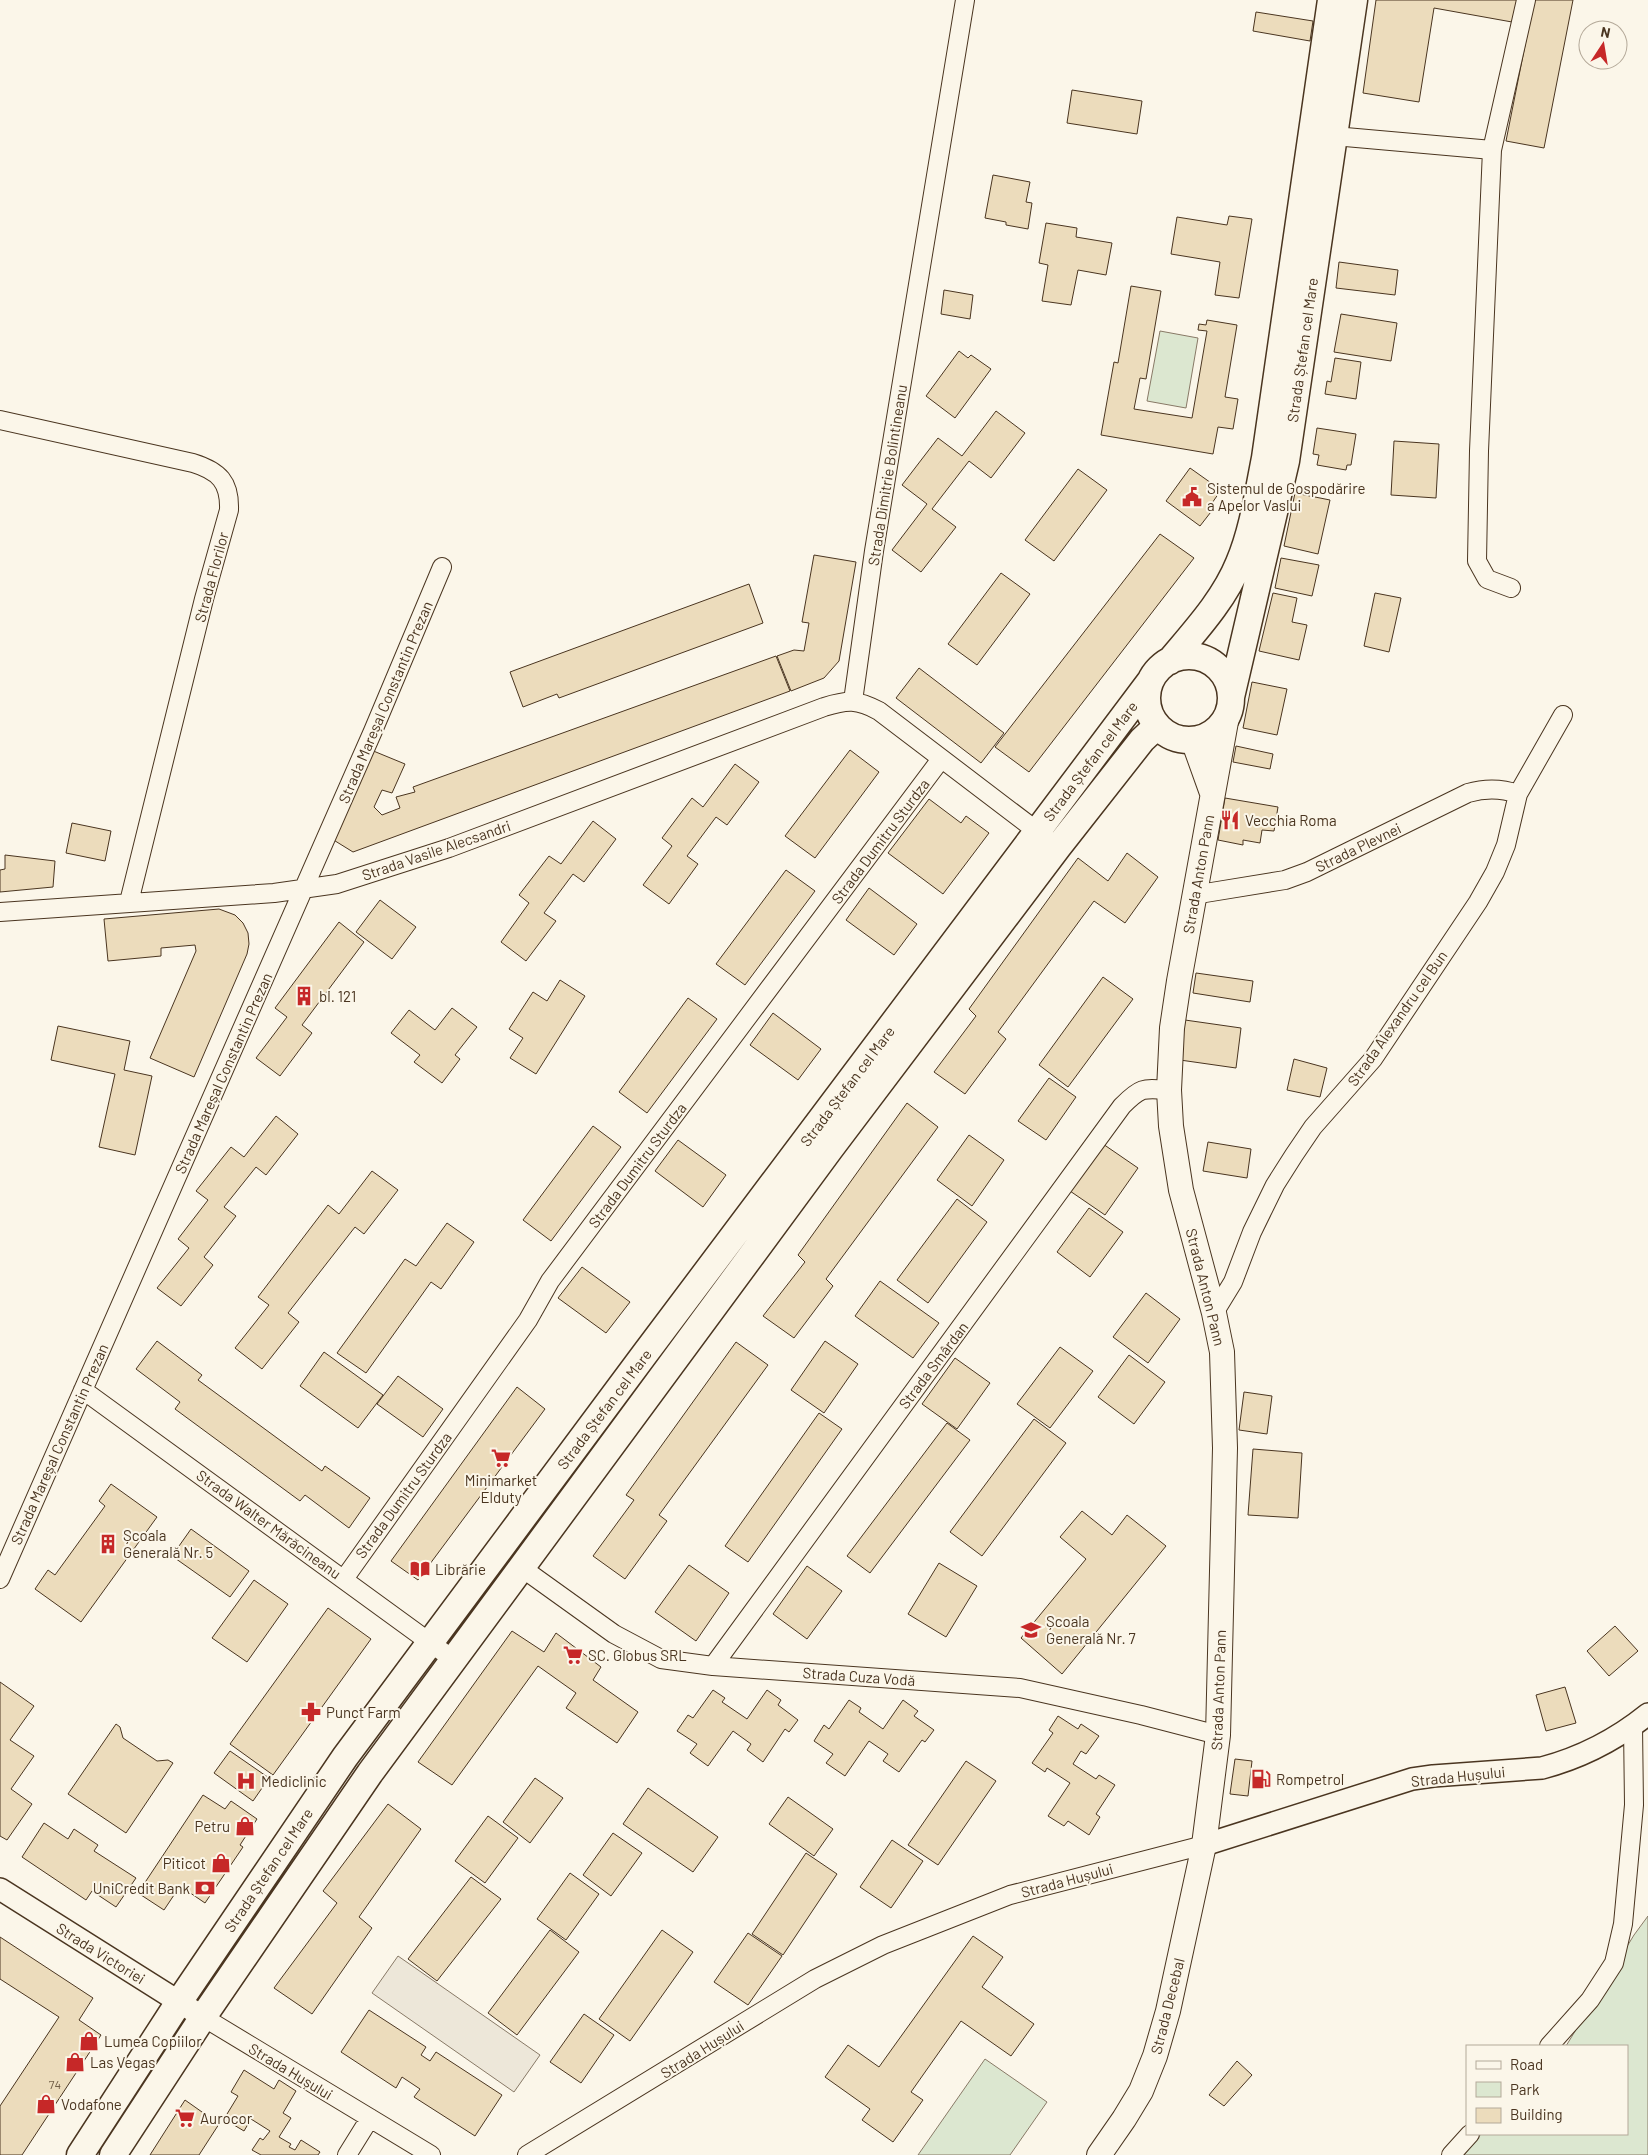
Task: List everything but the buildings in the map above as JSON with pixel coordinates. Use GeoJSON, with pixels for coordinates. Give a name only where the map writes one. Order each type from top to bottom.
{"type":"FeatureCollection","features":[{"type":"Feature","properties":{"kind":"main road","name":"Strada Ștefan cel Mare"},"geometry":{"type":"LineString","coordinates":[[1229,707],[1286,461],[1334,136],[1338,1]]}},
{"type":"Feature","properties":{"kind":"main road","name":"Strada Ștefan cel Mare"},"geometry":{"type":"LineString","coordinates":[[1170,661],[1204,619],[1229,583],[1238,565],[1249,532],[1265,458],[1338,1]]}},
{"type":"Feature","properties":{"kind":"main road"},"geometry":{"type":"LineString","coordinates":[[1184,656],[1198,657],[1211,662],[1228,683],[1229,707],[1219,728],[1207,736],[1193,740],[1174,737],[1158,726],[1151,716],[1147,704],[1151,680],[1159,669],[1170,661],[1184,656]]}},
{"type":"Feature","properties":{"kind":"main road","name":"Strada Ștefan cel Mare"},"geometry":{"type":"LineString","coordinates":[[80,2155],[179,2002],[335,1772],[430,1642],[1151,680]]}},
{"type":"Feature","properties":{"kind":"main road","name":"Strada Anton Pann"},"geometry":{"type":"LineString","coordinates":[[1204,1845],[1218,1735],[1225,1448],[1222,1352],[1214,1313],[1181,1190],[1171,1126],[1169,1090],[1172,1028],[1193,895],[1229,707]]}},
{"type":"Feature","properties":{"kind":"main road","name":"Strada Ștefan cel Mare"},"geometry":{"type":"LineString","coordinates":[[113,2155],[203,2017],[314,1853],[454,1660],[824,1157],[1058,847],[1142,740],[1158,726]]}},
{"type":"Feature","properties":{"kind":"main road","name":"Strada Anton Pann"},"geometry":{"type":"LineString","coordinates":[[1193,740],[1212,795]]}},
{"type":"Feature","properties":{"kind":"main road","name":"Strada Decebal"},"geometry":{"type":"LineString","coordinates":[[1099,2155],[1141,2091],[1155,2056],[1168,2011],[1204,1845]]}},
{"type":"Feature","properties":{"kind":"street","name":"Strada Dimitrie Bolintineanu"},"geometry":{"type":"LineString","coordinates":[[853,701],[874,551],[965,0]]}},
{"type":"Feature","properties":{"kind":"street"},"geometry":{"type":"LineString","coordinates":[[1510,588],[1487,579],[1477,561],[1479,451],[1492,150],[1526,0]]}},
{"type":"Feature","properties":{"kind":"street"},"geometry":{"type":"LineString","coordinates":[[1334,136],[1492,150]]}},
{"type":"Feature","properties":{"kind":"street","name":"Strada Florilor"},"geometry":{"type":"LineString","coordinates":[[0,420],[212,469],[222,480],[229,496],[229,510],[204,599],[130,902]]}},
{"type":"Feature","properties":{"kind":"street","name":"Strada Mareșal Constantin Prezan"},"geometry":{"type":"LineString","coordinates":[[0,1579],[304,890],[442,566]]}},
{"type":"Feature","properties":{"kind":"street"},"geometry":{"type":"LineString","coordinates":[[853,701],[867,704],[879,711],[1058,847]]}},
{"type":"Feature","properties":{"kind":"street","name":"Strada Vasile Alecsandri"},"geometry":{"type":"LineString","coordinates":[[0,912],[304,890],[337,884],[425,856],[824,707],[853,701]]}},
{"type":"Feature","properties":{"kind":"street","name":"Strada Alexandru cel Bun"},"geometry":{"type":"LineString","coordinates":[[1214,1313],[1233,1282],[1252,1232],[1275,1186],[1294,1155],[1313,1127],[1373,1058],[1478,902],[1495,872],[1506,845],[1518,794],[1564,714]]}},
{"type":"Feature","properties":{"kind":"street","name":"Strada Dumitru Sturdza"},"geometry":{"type":"LineString","coordinates":[[344,1579],[528,1320],[550,1281],[941,759]]}},
{"type":"Feature","properties":{"kind":"street","name":"Strada Plevnei"},"geometry":{"type":"LineString","coordinates":[[1193,895],[1285,880],[1307,872],[1468,792],[1481,789],[1518,794]]}},
{"type":"Feature","properties":{"kind":"street","name":"Strada Smârdan"},"geometry":{"type":"LineString","coordinates":[[712,1666],[1122,1106],[1134,1094],[1145,1088],[1169,1090]]}},
{"type":"Feature","properties":{"kind":"street","name":"Strada Walter Mărăcineanu"},"geometry":{"type":"LineString","coordinates":[[83,1390],[454,1660]]}},
{"type":"Feature","properties":{"kind":"street","name":"Strada Cuza Vodă"},"geometry":{"type":"LineString","coordinates":[[522,1568],[614,1634],[661,1659],[712,1666],[1020,1688],[1141,1714],[1218,1735]]}},
{"type":"Feature","properties":{"kind":"street"},"geometry":{"type":"LineString","coordinates":[[1550,2045],[1590,2000],[1614,1963],[1623,1924],[1641,1720]]}},
{"type":"Feature","properties":{"kind":"street","name":"Strada Hușului"},"geometry":{"type":"LineString","coordinates":[[527,2155],[815,1979],[883,1945],[1010,1894],[1204,1845],[1412,1779],[1542,1768],[1559,1764],[1603,1743],[1641,1720]]}},
{"type":"Feature","properties":{"kind":"street","name":"Strada Victoriei"},"geometry":{"type":"LineString","coordinates":[[0,1889],[203,2017]]}},
{"type":"Feature","properties":{"kind":"street","name":"Strada Hușului"},"geometry":{"type":"LineString","coordinates":[[203,2017],[431,2155]]}},
{"type":"Feature","properties":{"kind":"street"},"geometry":{"type":"LineString","coordinates":[[347,2155],[370,2118]]}},
{"type":"Feature","properties":{"kind":"street"},"geometry":{"type":"LineString","coordinates":[[1451,2155],[1469,2135]]}},
{"type":"Feature","properties":{"kind":"green space"},"geometry":{"type":"Polygon","coordinates":[[[1160,331],[1198,338],[1186,408],[1147,401],[1160,331]]]}},
{"type":"Feature","properties":{"kind":"green space"},"geometry":{"type":"Polygon","coordinates":[[[1648,1916],[1648,2155],[1464,2155],[1480,2135],[1628,2135],[1628,2045],[1567,2045],[1634,1935],[1648,1916]]]}},
{"type":"Feature","properties":{"kind":"green space"},"geometry":{"type":"Polygon","coordinates":[[[985,2059],[1047,2102],[1010,2155],[918,2155],[985,2059]]]}},
{"type":"Feature","properties":{"kind":"shaded area"},"geometry":{"type":"Polygon","coordinates":[[[398,1956],[540,2055],[514,2092],[372,1993],[398,1956]]]}},
{"type":"Feature","properties":{"kind":"place","name":"Sistemul de Gospodărire a Apelor Vaslui"},"geometry":{"type":"Point","coordinates":[1192,497]}},
{"type":"Feature","properties":{"kind":"place","name":"Vecchia Roma"},"geometry":{"type":"Point","coordinates":[1230,820]}},
{"type":"Feature","properties":{"kind":"place","name":"bl. 121"},"geometry":{"type":"Point","coordinates":[304,996]}},
{"type":"Feature","properties":{"kind":"place","name":"Minimarket Elduty"},"geometry":{"type":"Point","coordinates":[501,1458]}},
{"type":"Feature","properties":{"kind":"place","name":"Școala Generală Nr. 5"},"geometry":{"type":"Point","coordinates":[108,1544]}},
{"type":"Feature","properties":{"kind":"place","name":"Librărie"},"geometry":{"type":"Point","coordinates":[420,1569]}},
{"type":"Feature","properties":{"kind":"place","name":"Școala Generală Nr. 7"},"geometry":{"type":"Point","coordinates":[1031,1630]}},
{"type":"Feature","properties":{"kind":"place","name":"SC. Globus SRL"},"geometry":{"type":"Point","coordinates":[573,1655]}},
{"type":"Feature","properties":{"kind":"place","name":"Punct Farm"},"geometry":{"type":"Point","coordinates":[311,1712]}},
{"type":"Feature","properties":{"kind":"place","name":"Rompetrol"},"geometry":{"type":"Point","coordinates":[1261,1779]}},
{"type":"Feature","properties":{"kind":"place","name":"Mediclinic"},"geometry":{"type":"Point","coordinates":[246,1781]}},
{"type":"Feature","properties":{"kind":"place","name":"Petru"},"geometry":{"type":"Point","coordinates":[245,1826]}},
{"type":"Feature","properties":{"kind":"place","name":"Piticot"},"geometry":{"type":"Point","coordinates":[221,1863]}},
{"type":"Feature","properties":{"kind":"place","name":"UniCredit Bank"},"geometry":{"type":"Point","coordinates":[205,1888]}},
{"type":"Feature","properties":{"kind":"place","name":"Lumea Copiilor"},"geometry":{"type":"Point","coordinates":[89,2041]}},
{"type":"Feature","properties":{"kind":"place","name":"Las Vegas"},"geometry":{"type":"Point","coordinates":[75,2062]}},
{"type":"Feature","properties":{"kind":"place","name":"Vodafone"},"geometry":{"type":"Point","coordinates":[46,2104]}},
{"type":"Feature","properties":{"kind":"place","name":"Aurocor"},"geometry":{"type":"Point","coordinates":[185,2118]}}]}
